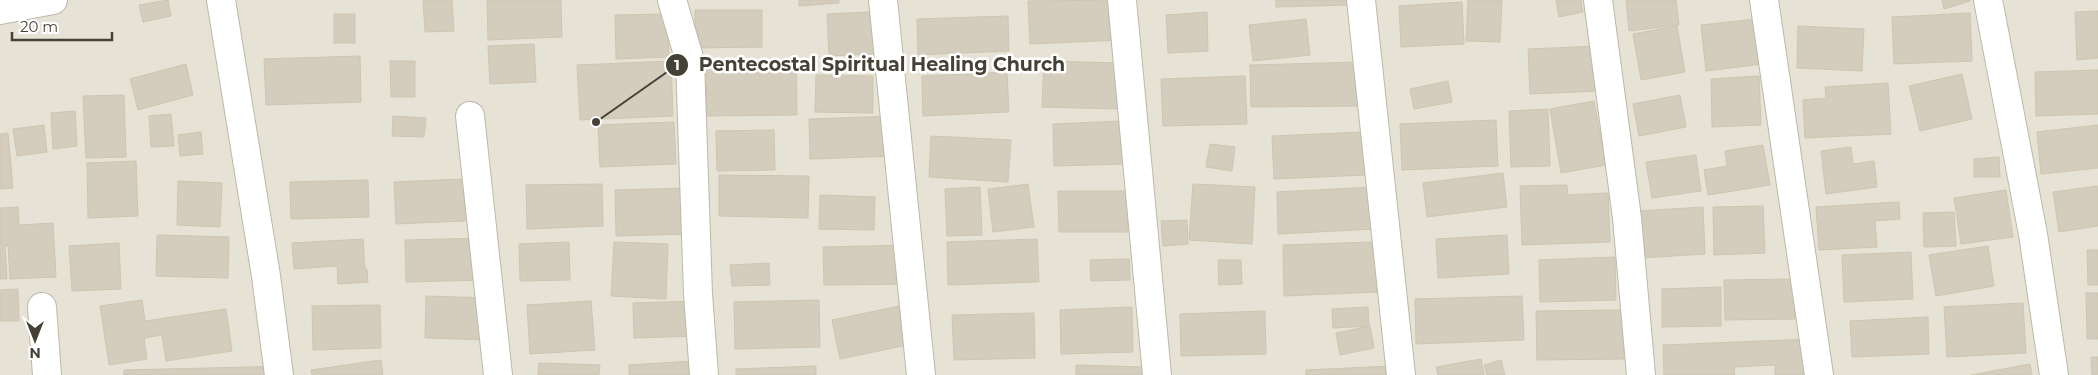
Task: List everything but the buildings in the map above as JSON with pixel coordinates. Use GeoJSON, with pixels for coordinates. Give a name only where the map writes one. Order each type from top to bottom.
{"type":"FeatureCollection","features":[{"type":"Feature","properties":{"kind":"street"},"geometry":{"type":"LineString","coordinates":[[0,10],[53,0]]}},
{"type":"Feature","properties":{"kind":"street"},"geometry":{"type":"LineString","coordinates":[[221,0],[266,276],[279,375]]}},
{"type":"Feature","properties":{"kind":"street"},"geometry":{"type":"LineString","coordinates":[[672,0],[690,61],[698,294],[704,375]]}},
{"type":"Feature","properties":{"kind":"street"},"geometry":{"type":"LineString","coordinates":[[883,0],[921,375]]}},
{"type":"Feature","properties":{"kind":"street"},"geometry":{"type":"LineString","coordinates":[[1122,0],[1157,375]]}},
{"type":"Feature","properties":{"kind":"street"},"geometry":{"type":"LineString","coordinates":[[1361,0],[1401,375]]}},
{"type":"Feature","properties":{"kind":"street"},"geometry":{"type":"LineString","coordinates":[[1598,0],[1626,218],[1641,375]]}},
{"type":"Feature","properties":{"kind":"street"},"geometry":{"type":"LineString","coordinates":[[1764,0],[1819,375]]}},
{"type":"Feature","properties":{"kind":"street"},"geometry":{"type":"LineString","coordinates":[[1988,0],[2033,234],[2054,375]]}},
{"type":"Feature","properties":{"kind":"street"},"geometry":{"type":"LineString","coordinates":[[470,116],[498,375]]}},
{"type":"Feature","properties":{"kind":"street"},"geometry":{"type":"LineString","coordinates":[[42,307],[47,375]]}},
{"type":"Feature","properties":{"kind":"shaded area"},"geometry":{"type":"Polygon","coordinates":[[[0,0],[2098,0],[2098,375],[0,375],[0,0]]]}},
{"type":"Feature","properties":{"kind":"place","name":"Pentecostal Spiritual Healing Church"},"geometry":{"type":"Point","coordinates":[596,122]}}]}
